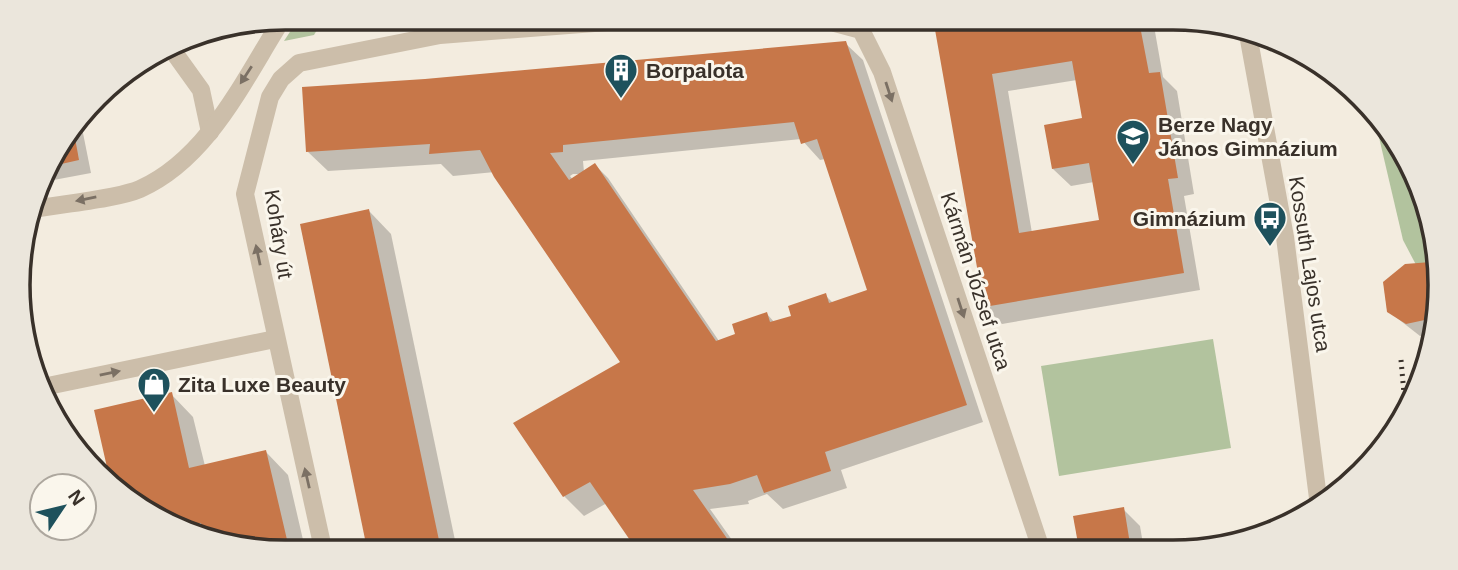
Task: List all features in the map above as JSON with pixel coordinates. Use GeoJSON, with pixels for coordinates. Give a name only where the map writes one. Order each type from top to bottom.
{"type":"FeatureCollection","features":[{"type":"Feature","properties":{"kind":"street"},"geometry":{"type":"LineString","coordinates":[[42,208],[139,189],[185,160],[210,132],[275,30]]}},
{"type":"Feature","properties":{"kind":"street","name":"Koháry út"},"geometry":{"type":"LineString","coordinates":[[321,540],[245,194],[270,97],[281,79],[299,63],[468,30]]}},
{"type":"Feature","properties":{"kind":"street","name":"Kármán József utca"},"geometry":{"type":"LineString","coordinates":[[861,30],[882,72],[1038,540]]}},
{"type":"Feature","properties":{"kind":"street","name":"Kossuth Lajos utca"},"geometry":{"type":"LineString","coordinates":[[1249,41],[1285,237],[1318,495]]}},
{"type":"Feature","properties":{"kind":"street"},"geometry":{"type":"LineString","coordinates":[[175,54],[201,90],[210,132]]}},
{"type":"Feature","properties":{"kind":"street"},"geometry":{"type":"LineString","coordinates":[[50,386],[275,339]]}},
{"type":"Feature","properties":{"kind":"green space"},"geometry":{"type":"Polygon","coordinates":[[[291,30],[317,30],[314,35],[284,41],[291,30]]]}},
{"type":"Feature","properties":{"kind":"green space"},"geometry":{"type":"Polygon","coordinates":[[[1378,133],[1402,172],[1415,203],[1426,252],[1428,288],[1403,240],[1378,133]]]}},
{"type":"Feature","properties":{"kind":"green space"},"geometry":{"type":"Polygon","coordinates":[[[1213,339],[1231,448],[1059,476],[1041,366],[1213,339]]]}},
{"type":"Feature","properties":{"kind":"building","name":"Berze Nagy János Gimnázium"},"geometry":{"type":"Polygon","coordinates":[[[935,30],[1141,30],[1149,73],[1160,72],[1178,178],[1168,179],[1184,273],[984,307],[935,30]],[[1072,61],[992,74],[1019,233],[1099,220],[1089,163],[1052,169],[1044,125],[1082,118],[1072,61]]]}},
{"type":"Feature","properties":{"kind":"building"},"geometry":{"type":"Polygon","coordinates":[[[846,41],[967,405],[825,452],[831,471],[764,493],[757,475],[730,484],[693,490],[728,540],[630,540],[590,482],[563,497],[513,423],[620,362],[494,177],[480,150],[429,154],[430,144],[306,152],[302,87],[425,79],[846,41]],[[794,122],[563,145],[563,152],[550,153],[569,180],[595,163],[716,341],[735,334],[732,324],[767,312],[770,322],[791,316],[788,306],[826,293],[829,303],[867,290],[817,139],[801,144],[794,122]]]}},
{"type":"Feature","properties":{"kind":"building"},"geometry":{"type":"Polygon","coordinates":[[[75,140],[79,160],[60,164],[75,140]]]}},
{"type":"Feature","properties":{"kind":"building"},"geometry":{"type":"Polygon","coordinates":[[[369,209],[439,540],[365,540],[300,224],[369,209]]]}},
{"type":"Feature","properties":{"kind":"building"},"geometry":{"type":"Polygon","coordinates":[[[1427,262],[1428,268],[1426,320],[1406,324],[1387,312],[1383,282],[1405,264],[1427,262]]]}},
{"type":"Feature","properties":{"kind":"building"},"geometry":{"type":"Polygon","coordinates":[[[172,392],[189,468],[266,450],[287,540],[268,540],[219,532],[202,527],[201,523],[187,521],[143,497],[107,467],[94,410],[172,392]]]}},
{"type":"Feature","properties":{"kind":"building"},"geometry":{"type":"Polygon","coordinates":[[[1124,507],[1129,540],[1077,540],[1073,516],[1124,507]]]}},
{"type":"Feature","properties":{"kind":"railway"},"geometry":{"type":"LineString","coordinates":[[1401,360],[1404,394]]}},
{"type":"Feature","properties":{"kind":"place","name":"Borpalota"},"geometry":{"type":"Point","coordinates":[621,100]}},
{"type":"Feature","properties":{"kind":"place","name":"Berze Nagy János Gimnázium"},"geometry":{"type":"Point","coordinates":[1133,166]}},
{"type":"Feature","properties":{"kind":"place","name":"Gimnázium"},"geometry":{"type":"Point","coordinates":[1270,248]}},
{"type":"Feature","properties":{"kind":"place","name":"Zita Luxe Beauty"},"geometry":{"type":"Point","coordinates":[154,414]}}]}
